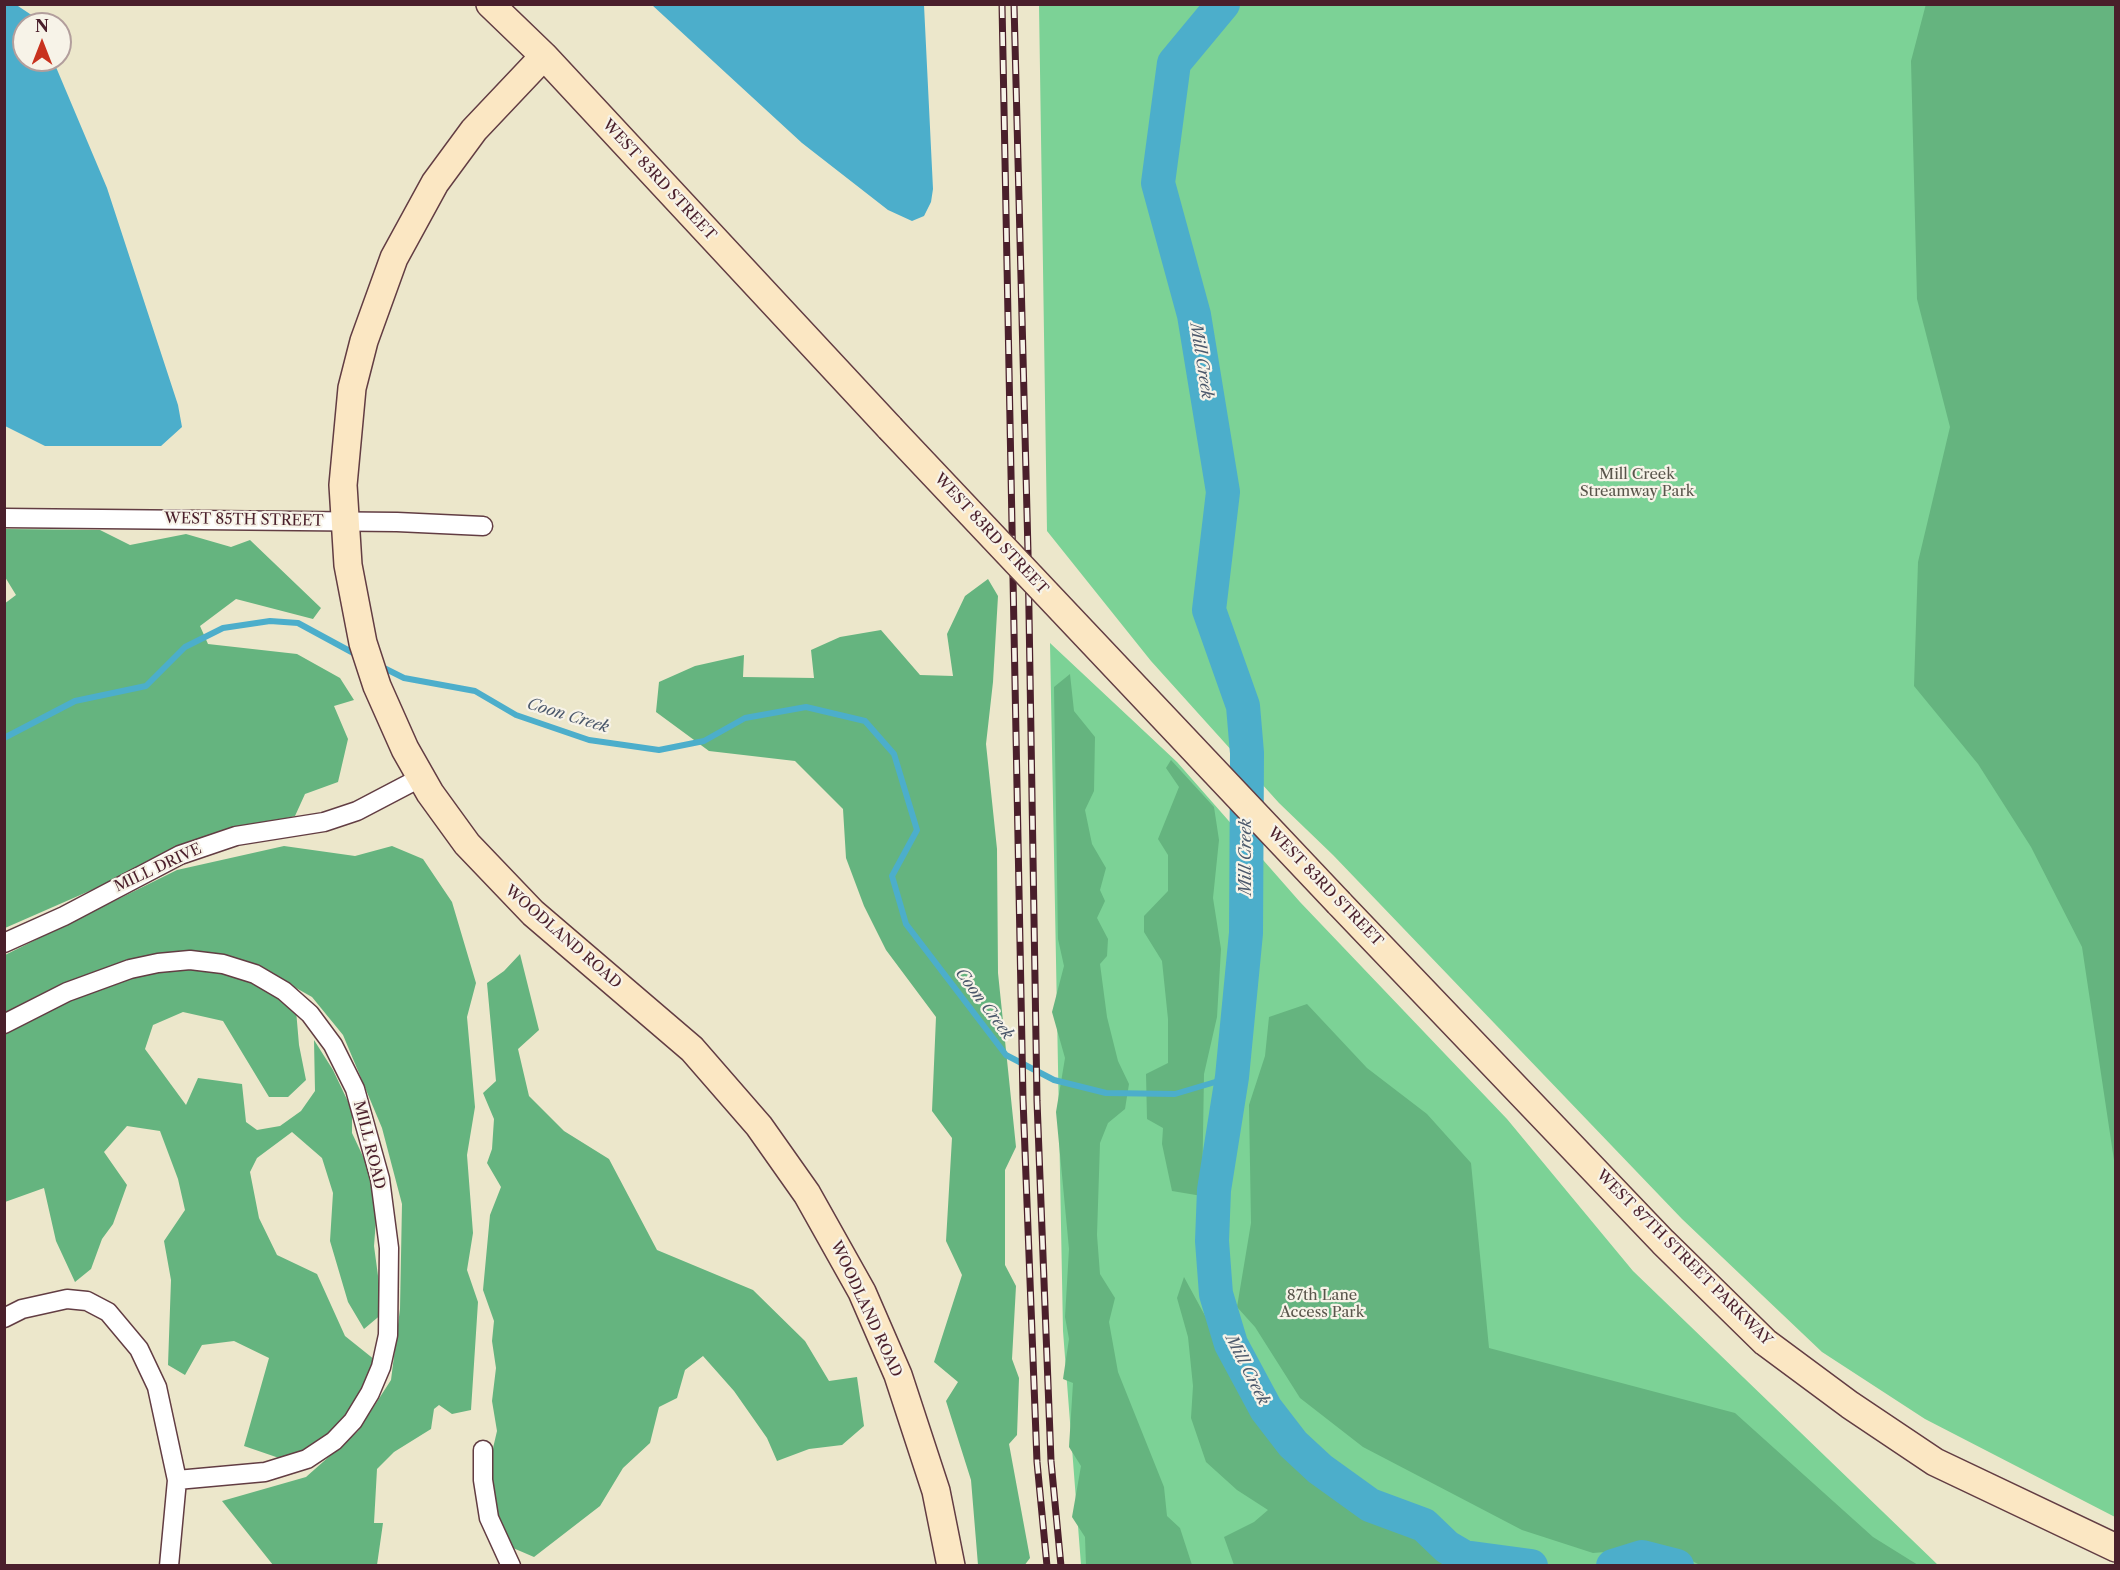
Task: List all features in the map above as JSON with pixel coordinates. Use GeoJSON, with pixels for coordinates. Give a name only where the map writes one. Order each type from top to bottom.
{"type":"FeatureCollection","features":[{"type":"Feature","properties":{"kind":"main road","name":"WEST 83RD STREET"},"geometry":{"type":"LineString","coordinates":[[490,4],[544,56],[890,428],[1339,903],[1494,1063]]}},
{"type":"Feature","properties":{"kind":"main road","name":"WOODLAND ROAD"},"geometry":{"type":"LineString","coordinates":[[544,56],[504,96],[460,146],[422,205],[394,258],[372,316],[355,373],[344,454],[344,521],[353,599],[371,669],[398,735],[420,778],[453,827],[498,880],[533,914],[692,1049],[742,1104],[792,1170],[840,1250],[886,1347],[927,1463],[951,1566]]}},
{"type":"Feature","properties":{"kind":"main road","name":"WEST 87TH STREET PARKWAY"},"geometry":{"type":"LineString","coordinates":[[1494,1063],[1663,1242],[1765,1342],[1850,1405],[1935,1462],[2115,1548]]}},
{"type":"Feature","properties":{"kind":"street","name":"WEST 85TH STREET"},"geometry":{"type":"LineString","coordinates":[[4,518],[344,521],[483,526]]}},
{"type":"Feature","properties":{"kind":"street","name":"MILL DRIVE"},"geometry":{"type":"LineString","coordinates":[[4,943],[64,916],[180,855],[236,836],[324,822],[357,811],[420,778]]}},
{"type":"Feature","properties":{"kind":"street","name":"MILL ROAD"},"geometry":{"type":"LineString","coordinates":[[4,1024],[67,993],[130,969],[190,960],[223,964],[255,975],[274,985],[310,1014],[333,1045],[355,1089],[380,1179],[389,1248],[388,1335],[381,1367],[370,1394],[334,1441],[307,1459],[265,1472],[177,1480]]}},
{"type":"Feature","properties":{"kind":"street"},"geometry":{"type":"LineString","coordinates":[[4,1317],[21,1309],[67,1299],[87,1301],[108,1312],[139,1349],[157,1387],[177,1480],[169,1566]]}},
{"type":"Feature","properties":{"kind":"street"},"geometry":{"type":"LineString","coordinates":[[483,1450],[483,1480],[489,1518],[511,1566]]}},
{"type":"Feature","properties":{"kind":"green space"},"geometry":{"type":"Polygon","coordinates":[[[1926,4],[2115,5],[2115,1167],[2082,947],[2031,847],[1978,764],[1914,686],[1918,562],[1950,427],[1917,299],[1911,61],[1926,4]]]}},
{"type":"Feature","properties":{"kind":"green space","name":"Mill Creek Streamway Park"},"geometry":{"type":"Polygon","coordinates":[[[1039,5],[2115,5],[2115,1517],[1925,1419],[1822,1352],[1682,1219],[1333,855],[1279,803],[1151,661],[1047,531],[1039,5]]]}},
{"type":"Feature","properties":{"kind":"green space"},"geometry":{"type":"Polygon","coordinates":[[[5,529],[100,530],[130,545],[186,534],[231,547],[250,540],[321,608],[313,619],[236,599],[200,626],[208,644],[297,654],[340,678],[354,700],[334,706],[348,739],[338,782],[305,794],[295,816],[215,836],[5,928],[4,604],[16,595],[5,577],[5,529]]]}},
{"type":"Feature","properties":{"kind":"green space"},"geometry":{"type":"Polygon","coordinates":[[[988,579],[998,596],[993,682],[986,744],[997,849],[998,973],[1016,1147],[1005,1170],[1005,1265],[1016,1286],[1012,1359],[1019,1378],[1017,1435],[1009,1444],[1030,1558],[1024,1566],[978,1565],[971,1480],[946,1401],[958,1382],[934,1362],[962,1275],[946,1241],[952,1138],[932,1111],[936,1017],[886,950],[864,906],[846,858],[843,809],[795,761],[709,751],[656,712],[659,682],[695,666],[744,655],[743,677],[814,678],[811,650],[840,637],[881,630],[920,675],[953,676],[947,634],[965,596],[988,579]]]}},
{"type":"Feature","properties":{"kind":"green space","name":"87th Lane Access Park"},"geometry":{"type":"Polygon","coordinates":[[[1050,643],[1177,762],[1300,902],[1507,1119],[1633,1271],[1938,1565],[1081,1565],[1063,1331],[1050,643]]]}},
{"type":"Feature","properties":{"kind":"green space"},"geometry":{"type":"Polygon","coordinates":[[[1070,674],[1074,711],[1095,737],[1094,791],[1085,810],[1092,844],[1106,868],[1100,890],[1105,901],[1097,918],[1108,939],[1107,956],[1100,964],[1107,1017],[1118,1061],[1129,1084],[1125,1109],[1108,1123],[1100,1143],[1097,1235],[1100,1274],[1115,1298],[1109,1322],[1118,1372],[1164,1487],[1167,1516],[1180,1528],[1192,1565],[1086,1565],[1085,1537],[1072,1517],[1081,1466],[1069,1447],[1073,1383],[1063,1379],[1069,1339],[1065,1317],[1069,1249],[1056,1112],[1065,1058],[1052,1012],[1064,966],[1058,939],[1054,687],[1070,674]]]}},
{"type":"Feature","properties":{"kind":"green space"},"geometry":{"type":"Polygon","coordinates":[[[1171,760],[1214,807],[1219,840],[1213,898],[1221,949],[1217,1017],[1204,1074],[1202,1196],[1172,1191],[1162,1144],[1163,1128],[1147,1119],[1146,1074],[1168,1063],[1168,1019],[1162,961],[1144,932],[1144,916],[1168,891],[1168,855],[1158,839],[1179,787],[1166,768],[1171,760]]]}},
{"type":"Feature","properties":{"kind":"green space"},"geometry":{"type":"Polygon","coordinates":[[[284,846],[355,856],[392,846],[423,859],[452,902],[476,983],[467,1017],[475,1107],[467,1155],[473,1233],[467,1270],[478,1302],[471,1410],[452,1414],[439,1405],[434,1409],[431,1429],[394,1452],[377,1469],[374,1523],[383,1523],[377,1565],[273,1565],[222,1501],[306,1477],[358,1431],[391,1380],[400,1309],[402,1204],[382,1128],[343,1035],[312,997],[250,962],[184,953],[5,1017],[5,955],[177,870],[284,846]]]}},
{"type":"Feature","properties":{"kind":"green space"},"geometry":{"type":"Polygon","coordinates":[[[520,954],[539,1030],[518,1049],[529,1096],[564,1131],[609,1159],[657,1250],[753,1290],[805,1341],[829,1381],[857,1377],[864,1426],[842,1445],[809,1449],[777,1461],[767,1438],[734,1391],[703,1356],[685,1370],[677,1398],[659,1407],[650,1443],[623,1468],[600,1506],[534,1557],[513,1548],[496,1510],[490,1461],[497,1431],[492,1401],[496,1368],[492,1341],[494,1321],[483,1290],[490,1215],[501,1187],[487,1163],[492,1149],[494,1119],[483,1093],[496,1081],[487,983],[504,971],[520,954]]]}},
{"type":"Feature","properties":{"kind":"green space"},"geometry":{"type":"Polygon","coordinates":[[[184,965],[225,971],[265,987],[296,1010],[299,1045],[306,1080],[288,1097],[269,1097],[223,1021],[183,1012],[153,1025],[145,1049],[186,1105],[198,1078],[242,1084],[246,1122],[257,1130],[280,1126],[301,1111],[315,1091],[314,1040],[333,1070],[352,1110],[352,1133],[368,1167],[377,1207],[374,1246],[383,1313],[364,1329],[348,1302],[330,1241],[333,1193],[322,1158],[292,1132],[257,1158],[250,1172],[259,1218],[277,1255],[317,1274],[345,1336],[375,1360],[353,1407],[311,1452],[279,1458],[244,1446],[269,1358],[234,1341],[202,1345],[185,1375],[168,1365],[171,1280],[164,1241],[185,1210],[178,1179],[160,1131],[127,1126],[104,1152],[127,1185],[113,1224],[102,1239],[91,1269],[75,1282],[56,1241],[44,1188],[5,1202],[5,1032],[98,985],[184,965]]]}},
{"type":"Feature","properties":{"kind":"green space"},"geometry":{"type":"Polygon","coordinates":[[[1307,1004],[1367,1068],[1427,1114],[1471,1163],[1489,1348],[1735,1413],[1873,1537],[1918,1565],[1700,1565],[1664,1547],[1593,1553],[1522,1530],[1363,1447],[1300,1398],[1255,1327],[1237,1307],[1251,1223],[1249,1105],[1265,1056],[1269,1017],[1307,1004]]]}},
{"type":"Feature","properties":{"kind":"green space"},"geometry":{"type":"Polygon","coordinates":[[[1184,1277],[1241,1382],[1265,1416],[1323,1486],[1375,1522],[1410,1526],[1453,1565],[1234,1565],[1224,1537],[1254,1522],[1268,1510],[1237,1490],[1206,1462],[1191,1418],[1193,1386],[1188,1337],[1177,1298],[1184,1277]]]}},
{"type":"Feature","properties":{"kind":"water"},"geometry":{"type":"Polygon","coordinates":[[[15,4],[27,12],[12,12],[12,72],[58,72],[107,188],[178,405],[182,427],[161,446],[45,446],[5,426],[4,5],[15,4]]]}},
{"type":"Feature","properties":{"kind":"water"},"geometry":{"type":"Polygon","coordinates":[[[652,5],[924,5],[933,189],[931,202],[924,216],[912,221],[888,210],[802,143],[652,5]]]}},
{"type":"Feature","properties":{"kind":"waterway","name":"Mill Creek"},"geometry":{"type":"LineString","coordinates":[[1223,4],[1174,63],[1158,183],[1194,315],[1223,492],[1209,610],[1243,706],[1247,753],[1246,933],[1232,1077],[1214,1190],[1212,1241],[1216,1294],[1231,1344],[1266,1409],[1293,1444],[1320,1469],[1370,1505],[1424,1525],[1447,1547],[1464,1557],[1531,1566]]}},
{"type":"Feature","properties":{"kind":"waterway","name":"Coon Creek"},"geometry":{"type":"LineString","coordinates":[[4,738],[75,701],[146,686],[185,647],[223,628],[270,621],[298,623],[357,655]]}},
{"type":"Feature","properties":{"kind":"waterway","name":"Coon Creek"},"geometry":{"type":"LineString","coordinates":[[380,666],[404,678],[475,691],[516,715],[589,740],[659,750],[704,741],[745,718],[806,707],[865,721],[894,754],[917,830],[892,876],[906,924],[1006,1055],[1054,1080],[1106,1093],[1175,1094],[1232,1077]]}},
{"type":"Feature","properties":{"kind":"waterway","name":"Mill Creek"},"geometry":{"type":"LineString","coordinates":[[1613,1566],[1642,1557],[1677,1566]]}},
{"type":"Feature","properties":{"kind":"railway"},"geometry":{"type":"LineString","coordinates":[[1002,4],[1023,1099],[1037,1462],[1047,1566]]}},
{"type":"Feature","properties":{"kind":"railway"},"geometry":{"type":"LineString","coordinates":[[1014,4],[1028,552],[1037,1101],[1051,1461],[1061,1566]]}}]}
